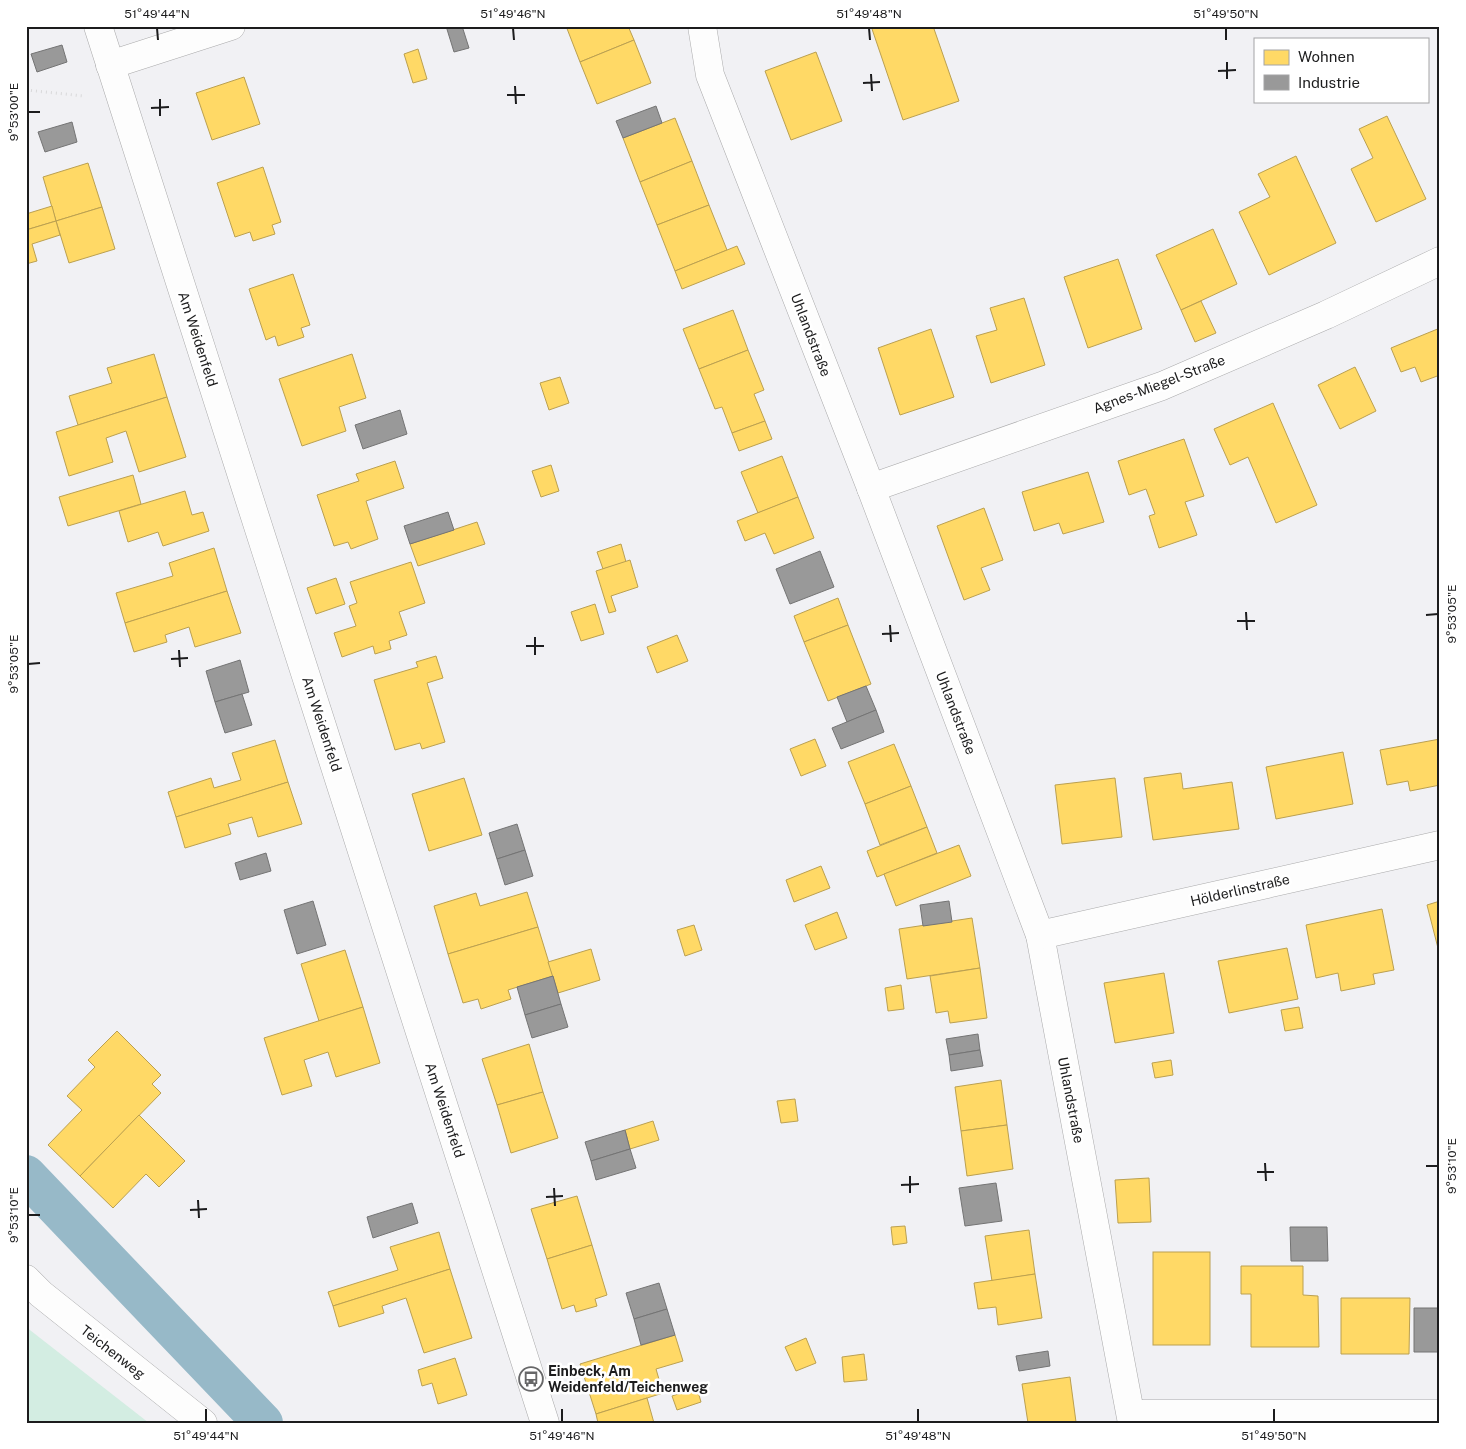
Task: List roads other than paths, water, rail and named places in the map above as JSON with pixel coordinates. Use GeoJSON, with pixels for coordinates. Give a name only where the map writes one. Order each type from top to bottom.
{"type":"FeatureCollection","features":[{"type":"Feature","properties":{"kind":"street","name":"Am Weidenfeld"},"geometry":{"type":"LineString","coordinates":[[98,26],[544,1423]]}},
{"type":"Feature","properties":{"kind":"street"},"geometry":{"type":"LineString","coordinates":[[110,65],[231,26]]}},
{"type":"Feature","properties":{"kind":"street","name":"Uhlandstraße"},"geometry":{"type":"LineString","coordinates":[[709,29],[710,76],[871,488],[1040,935],[1131,1418]]}},
{"type":"Feature","properties":{"kind":"street","name":"Agnes-Miegel-Straße"},"geometry":{"type":"LineString","coordinates":[[871,488],[1162,386],[1326,315],[1440,261]]}},
{"type":"Feature","properties":{"kind":"street","name":"Hölderlinstraße"},"geometry":{"type":"LineString","coordinates":[[1040,935],[1440,845]]}},
{"type":"Feature","properties":{"kind":"street","name":"Teichenweg"},"geometry":{"type":"LineString","coordinates":[[26,1279],[41,1294],[203,1423]]}},
{"type":"Feature","properties":{"kind":"street"},"geometry":{"type":"LineString","coordinates":[[1131,1418],[1440,1414]]}},
{"type":"Feature","properties":{"kind":"waterway"},"geometry":{"type":"LineString","coordinates":[[26,1175],[263,1423]]}},
{"type":"Feature","properties":{"kind":"place","name":"Einbeck, Am Weidenfeld/Teichenweg"},"geometry":{"type":"Point","coordinates":[531,1379]}}]}
